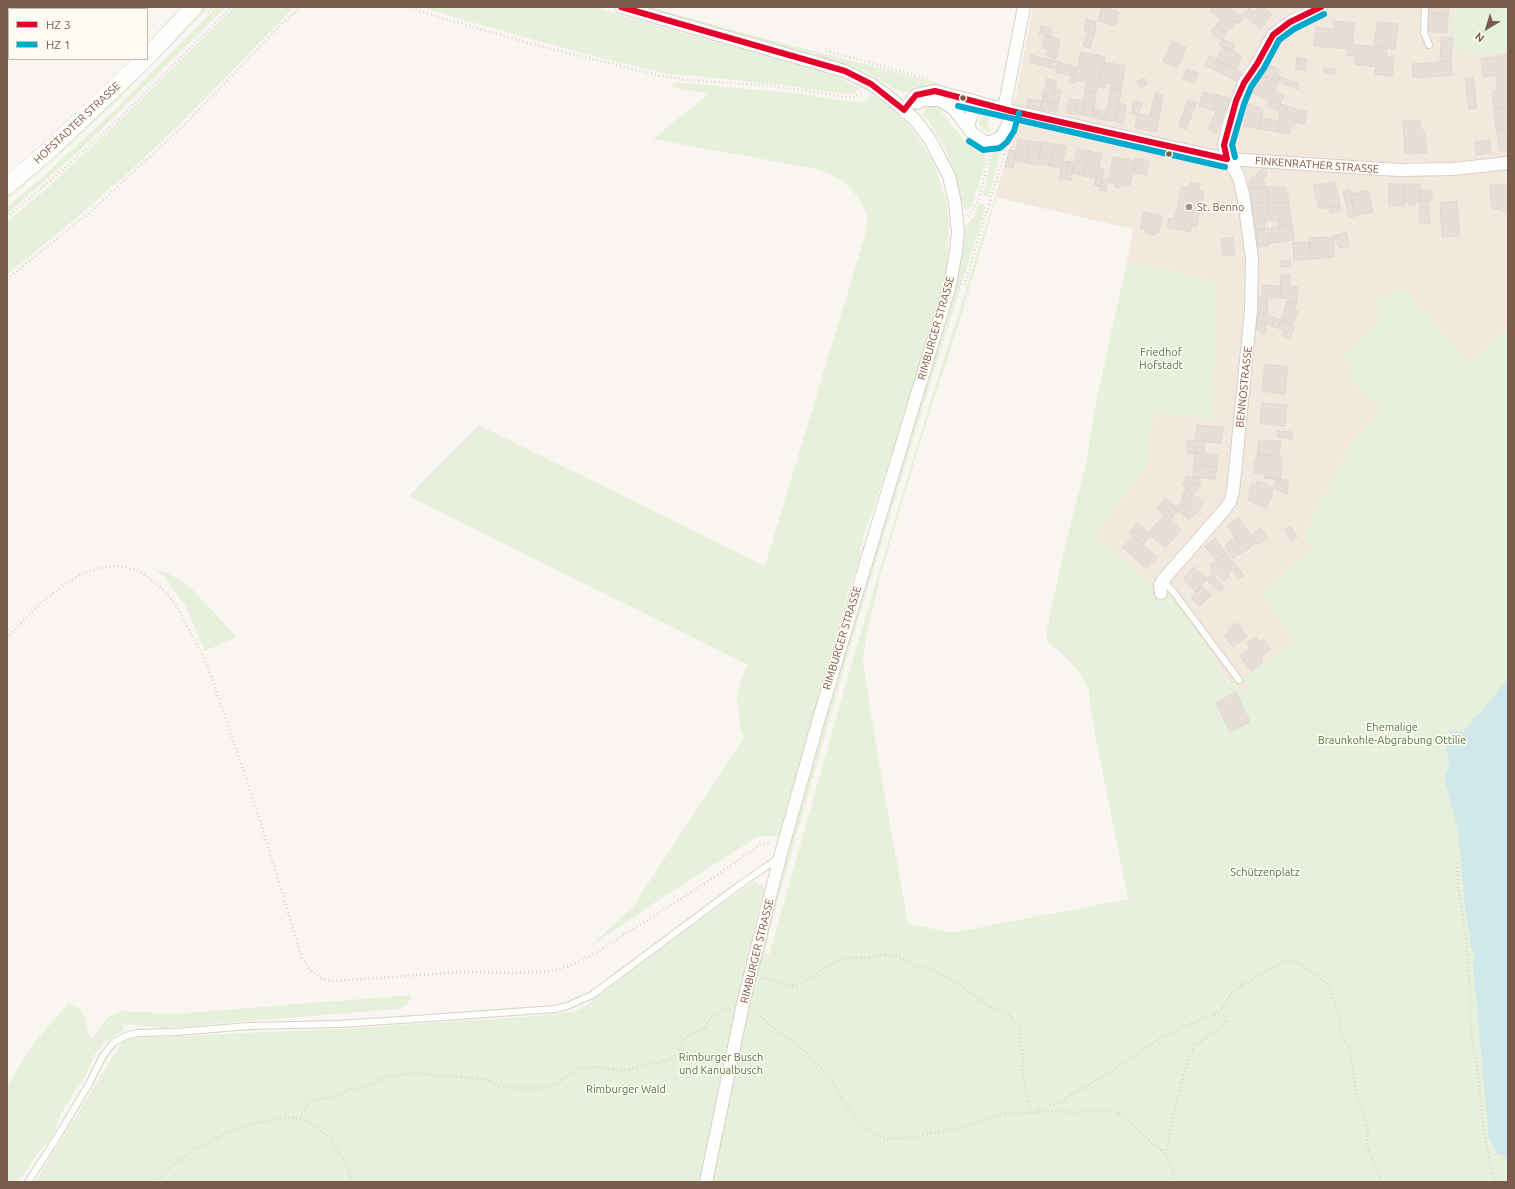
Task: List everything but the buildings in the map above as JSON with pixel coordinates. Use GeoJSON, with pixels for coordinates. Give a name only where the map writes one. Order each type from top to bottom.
{"type":"FeatureCollection","features":[{"type":"Feature","properties":{"kind":"main road","name":"HOFSTADTER STRASSE"},"geometry":{"type":"LineString","coordinates":[[148,56],[194,7]]}},
{"type":"Feature","properties":{"kind":"main road","name":"HOFSTADTER STRASSE"},"geometry":{"type":"LineString","coordinates":[[7,186],[48,151],[144,60]]}},
{"type":"Feature","properties":{"kind":"street","name":"RIMBURGER STRASSE"},"geometry":{"type":"LineString","coordinates":[[621,7],[845,71],[871,84],[904,110],[929,138],[939,154],[949,176],[957,221],[956,251],[950,285],[822,708],[780,857],[744,1004],[706,1182]]}},
{"type":"Feature","properties":{"kind":"street"},"geometry":{"type":"LineString","coordinates":[[904,110],[923,100],[940,100],[954,109],[979,139],[985,142],[991,142],[1001,137],[1007,127],[1008,110],[1024,7]]}},
{"type":"Feature","properties":{"kind":"street"},"geometry":{"type":"LineString","coordinates":[[1227,158],[1224,145],[1236,101],[1244,84],[1273,35],[1290,22],[1321,7]]}},
{"type":"Feature","properties":{"kind":"street","name":"FINKENRATHER STRASSE"},"geometry":{"type":"LineString","coordinates":[[904,110],[916,95],[935,91],[1008,110],[1165,146],[1227,158],[1309,165],[1399,170],[1453,169],[1508,164]]}},
{"type":"Feature","properties":{"kind":"street"},"geometry":{"type":"LineString","coordinates":[[968,126],[975,109],[984,104]]}},
{"type":"Feature","properties":{"kind":"street","name":"BENNOSTRASSE"},"geometry":{"type":"LineString","coordinates":[[1163,580],[1225,510],[1230,502],[1233,492],[1251,310],[1252,258],[1243,194],[1238,175],[1227,158]]}},
{"type":"Feature","properties":{"kind":"street"},"geometry":{"type":"LineString","coordinates":[[1162,593],[1160,586],[1163,580]]}},
{"type":"Feature","properties":{"kind":"lane"},"geometry":{"type":"LineString","coordinates":[[1424,7],[1424,32],[1429,45]]}},
{"type":"Feature","properties":{"kind":"lane"},"geometry":{"type":"LineString","coordinates":[[1163,580],[1240,680]]}},
{"type":"Feature","properties":{"kind":"lane"},"geometry":{"type":"LineString","coordinates":[[28,1182],[89,1084],[103,1056],[113,1043],[126,1036],[249,1026],[338,1024],[555,1009],[567,1006],[592,995],[741,884],[780,857]]}},
{"type":"Feature","properties":{"kind":"path"},"geometry":{"type":"LineString","coordinates":[[7,217],[57,175],[120,118],[231,7]]}},
{"type":"Feature","properties":{"kind":"path"},"geometry":{"type":"LineString","coordinates":[[7,279],[89,213],[152,156],[283,23],[301,7]]}},
{"type":"Feature","properties":{"kind":"path"},"geometry":{"type":"LineString","coordinates":[[408,7],[532,44],[662,76],[688,80],[763,85],[851,98],[860,95],[871,84]]}},
{"type":"Feature","properties":{"kind":"path"},"geometry":{"type":"LineString","coordinates":[[819,49],[938,81]]}},
{"type":"Feature","properties":{"kind":"path"},"geometry":{"type":"LineString","coordinates":[[957,221],[968,216],[975,207],[979,198],[990,160],[991,142]]}},
{"type":"Feature","properties":{"kind":"path"},"geometry":{"type":"LineString","coordinates":[[7,638],[40,603],[68,582],[86,572],[119,566],[139,571],[162,588],[176,605],[204,658],[214,681],[302,958],[309,969],[323,979],[332,981],[463,972],[514,973],[553,971],[574,964],[599,951],[701,886],[760,845],[768,843],[784,844]]}},
{"type":"Feature","properties":{"kind":"path"},"geometry":{"type":"LineString","coordinates":[[1457,863],[1458,885],[1470,990],[1472,1042],[1477,1067],[1484,1132],[1494,1182]]}},
{"type":"Feature","properties":{"kind":"path"},"geometry":{"type":"LineString","coordinates":[[751,974],[780,983],[796,986],[840,960],[852,957],[867,958],[886,954],[901,957],[915,965],[936,972],[956,982],[990,1007],[1005,1011],[1010,1015],[1020,1029],[1020,1040],[1024,1060],[1022,1068],[1031,1113]]}},
{"type":"Feature","properties":{"kind":"path"},"geometry":{"type":"LineString","coordinates":[[1031,1113],[1061,1101],[1110,1074],[1160,1039],[1182,1026],[1214,1014],[1220,1010],[1234,991],[1242,985],[1288,959],[1300,964],[1326,983],[1340,1020],[1342,1036],[1350,1049],[1356,1092],[1368,1128],[1366,1144],[1382,1182]]}},
{"type":"Feature","properties":{"kind":"path"},"geometry":{"type":"LineString","coordinates":[[300,1119],[307,1105],[311,1102],[338,1096],[348,1090],[364,1087],[389,1076],[421,1073],[488,1080],[499,1086],[538,1088],[552,1087],[579,1068],[592,1067],[624,1070],[670,1059],[678,1054],[684,1039],[705,1027],[708,1020],[714,1014],[744,1004],[798,1045],[813,1059],[832,1081],[854,1116],[875,1134],[885,1139],[894,1140],[952,1130],[1009,1112],[1031,1113],[1055,1110],[1075,1113],[1100,1110],[1117,1112],[1126,1118],[1166,1154],[1177,1182]]}},
{"type":"Feature","properties":{"kind":"path"},"geometry":{"type":"LineString","coordinates":[[1166,1154],[1171,1124],[1192,1050],[1202,1039],[1223,1026],[1226,1019],[1226,1016],[1224,1015],[1214,1014]]}},
{"type":"Feature","properties":{"kind":"path"},"geometry":{"type":"LineString","coordinates":[[154,1182],[177,1162],[197,1148],[237,1128],[276,1118],[290,1117],[300,1119],[316,1126],[330,1139],[347,1165],[353,1182]]}},
{"type":"Feature","properties":{"kind":"shaded area"},"geometry":{"type":"Polygon","coordinates":[[[1033,7],[1508,7],[1508,327],[1486,348],[1468,362],[1255,714],[1171,608],[1149,583],[1094,535],[1146,468],[1154,413],[1215,281],[1127,262],[1133,229],[995,197],[1009,148],[1015,100],[1033,7]]]}},
{"type":"Feature","properties":{"kind":"green space"},"geometry":{"type":"Polygon","coordinates":[[[204,7],[209,7],[123,95],[70,145],[7,200],[7,196],[44,163],[204,7]]]}},
{"type":"Feature","properties":{"kind":"green space"},"geometry":{"type":"Polygon","coordinates":[[[216,7],[226,7],[82,148],[7,214],[7,207],[48,172],[115,110],[216,7]]]}},
{"type":"Feature","properties":{"kind":"green space"},"geometry":{"type":"Polygon","coordinates":[[[234,7],[294,7],[191,113],[129,172],[62,230],[7,274],[7,221],[42,193],[137,104],[234,7]]]}},
{"type":"Feature","properties":{"kind":"green space"},"geometry":{"type":"Polygon","coordinates":[[[422,7],[594,7],[693,36],[807,66],[833,75],[860,88],[854,93],[843,94],[790,86],[663,73],[604,59],[463,20],[422,7]]]}},
{"type":"Feature","properties":{"kind":"green space"},"geometry":{"type":"Polygon","coordinates":[[[633,7],[650,7],[747,34],[939,83],[939,85],[912,92],[903,92],[893,88],[871,74],[848,65],[633,7]]]}},
{"type":"Feature","properties":{"kind":"green space"},"geometry":{"type":"Polygon","coordinates":[[[1454,7],[1508,7],[1508,52],[1480,56],[1454,45],[1454,7]]]}},
{"type":"Feature","properties":{"kind":"green space"},"geometry":{"type":"Polygon","coordinates":[[[674,82],[800,94],[864,103],[871,95],[884,102],[914,132],[934,163],[947,205],[949,224],[947,264],[943,285],[922,357],[863,538],[859,561],[849,589],[780,835],[757,837],[660,899],[588,948],[632,908],[744,738],[741,730],[737,698],[742,678],[748,665],[409,496],[479,425],[765,566],[866,232],[868,220],[860,200],[851,189],[842,181],[830,174],[816,169],[653,139],[709,94],[671,86],[674,82]]]}},
{"type":"Feature","properties":{"kind":"green space"},"geometry":{"type":"Polygon","coordinates":[[[931,106],[944,110],[941,112],[965,141],[975,150],[984,153],[986,161],[975,198],[972,206],[966,210],[962,206],[953,170],[945,149],[934,129],[923,115],[925,108],[931,106]]]}},
{"type":"Feature","properties":{"kind":"green space"},"geometry":{"type":"Polygon","coordinates":[[[983,115],[990,115],[987,124],[991,130],[989,131],[983,130],[979,126],[979,120],[983,115]]]}},
{"type":"Feature","properties":{"kind":"green space"},"geometry":{"type":"Polygon","coordinates":[[[1000,148],[1001,150],[989,197],[983,195],[992,153],[1000,148]]]}},
{"type":"Feature","properties":{"kind":"green space"},"geometry":{"type":"Polygon","coordinates":[[[995,197],[996,198],[963,310],[918,449],[881,573],[866,638],[863,664],[882,781],[908,923],[951,933],[1128,899],[1090,708],[1089,688],[1077,670],[1047,641],[1047,630],[1063,554],[1086,464],[1095,407],[1127,262],[1215,281],[1217,340],[1212,419],[1154,413],[1146,467],[1094,535],[1157,590],[1175,600],[1198,632],[1229,684],[1233,681],[1245,693],[1250,688],[1242,680],[1294,640],[1260,592],[1313,548],[1304,535],[1317,508],[1353,439],[1382,410],[1348,379],[1354,372],[1340,359],[1380,321],[1374,300],[1405,288],[1468,361],[1486,348],[1508,327],[1508,1182],[35,1182],[122,1043],[132,1038],[336,1029],[525,1017],[573,1012],[582,1008],[690,927],[752,883],[756,882],[764,888],[764,893],[756,919],[762,945],[847,645],[959,276],[964,246],[965,228],[973,217],[980,203],[985,205],[983,216],[855,630],[775,910],[764,953],[769,955],[852,662],[930,403],[995,197]]]}},
{"type":"Feature","properties":{"kind":"green space"},"geometry":{"type":"Polygon","coordinates":[[[152,567],[178,578],[194,591],[237,637],[205,651],[186,607],[165,577],[152,567]]]}},
{"type":"Feature","properties":{"kind":"green space"},"geometry":{"type":"Polygon","coordinates":[[[412,995],[408,1004],[399,1009],[164,1028],[123,1024],[124,1030],[106,1041],[95,1054],[83,1081],[76,1088],[60,1116],[52,1138],[41,1149],[18,1182],[7,1182],[7,1087],[32,1045],[69,1003],[78,1008],[84,1015],[90,1040],[98,1032],[107,1018],[121,1011],[173,1014],[412,995]]]}},
{"type":"Feature","properties":{"kind":"water"},"geometry":{"type":"Polygon","coordinates":[[[1508,681],[1508,1155],[1504,1156],[1497,1154],[1489,1138],[1473,965],[1474,952],[1471,946],[1465,908],[1458,830],[1444,777],[1450,764],[1445,745],[1450,732],[1452,730],[1463,732],[1476,716],[1481,713],[1502,685],[1508,681]]]}},
{"type":"Feature","properties":{"kind":"transit line"},"geometry":{"type":"LineString","coordinates":[[621,7],[845,71],[871,84],[904,110],[916,95],[935,91],[1011,111],[1227,159]]}},
{"type":"Feature","properties":{"kind":"transit line"},"geometry":{"type":"LineString","coordinates":[[1227,159],[1224,145],[1236,101],[1244,83],[1257,64],[1273,35],[1290,22],[1321,7]]}},
{"type":"Feature","properties":{"kind":"transit line"},"geometry":{"type":"LineString","coordinates":[[1235,157],[1232,145],[1244,104],[1251,87],[1264,68],[1279,40],[1294,29],[1324,14]]}},
{"type":"Feature","properties":{"kind":"transit line"},"geometry":{"type":"LineString","coordinates":[[958,106],[1225,167]]}},
{"type":"Feature","properties":{"kind":"transit line"},"geometry":{"type":"LineString","coordinates":[[969,141],[983,150],[1000,148],[1007,142],[1014,131],[1019,113]]}},
{"type":"Feature","properties":{"kind":"place","name":"St. Benno"},"geometry":{"type":"Point","coordinates":[1189,207]}},
{"type":"Feature","properties":{"kind":"park label","name":"Friedhof Hofstadt"},"geometry":{"type":"Point","coordinates":[1161,358]}},
{"type":"Feature","properties":{"kind":"park label","name":"Ehemalige Braunkohle-Abgrabung Ottilie"},"geometry":{"type":"Point","coordinates":[1392,733]}},
{"type":"Feature","properties":{"kind":"park label","name":"Schützenplatz"},"geometry":{"type":"Point","coordinates":[1265,872]}},
{"type":"Feature","properties":{"kind":"park label","name":"Rimburger Busch und Kanualbusch"},"geometry":{"type":"Point","coordinates":[721,1063]}},
{"type":"Feature","properties":{"kind":"park label","name":"Rimburger Wald"},"geometry":{"type":"Point","coordinates":[626,1089]}}]}
